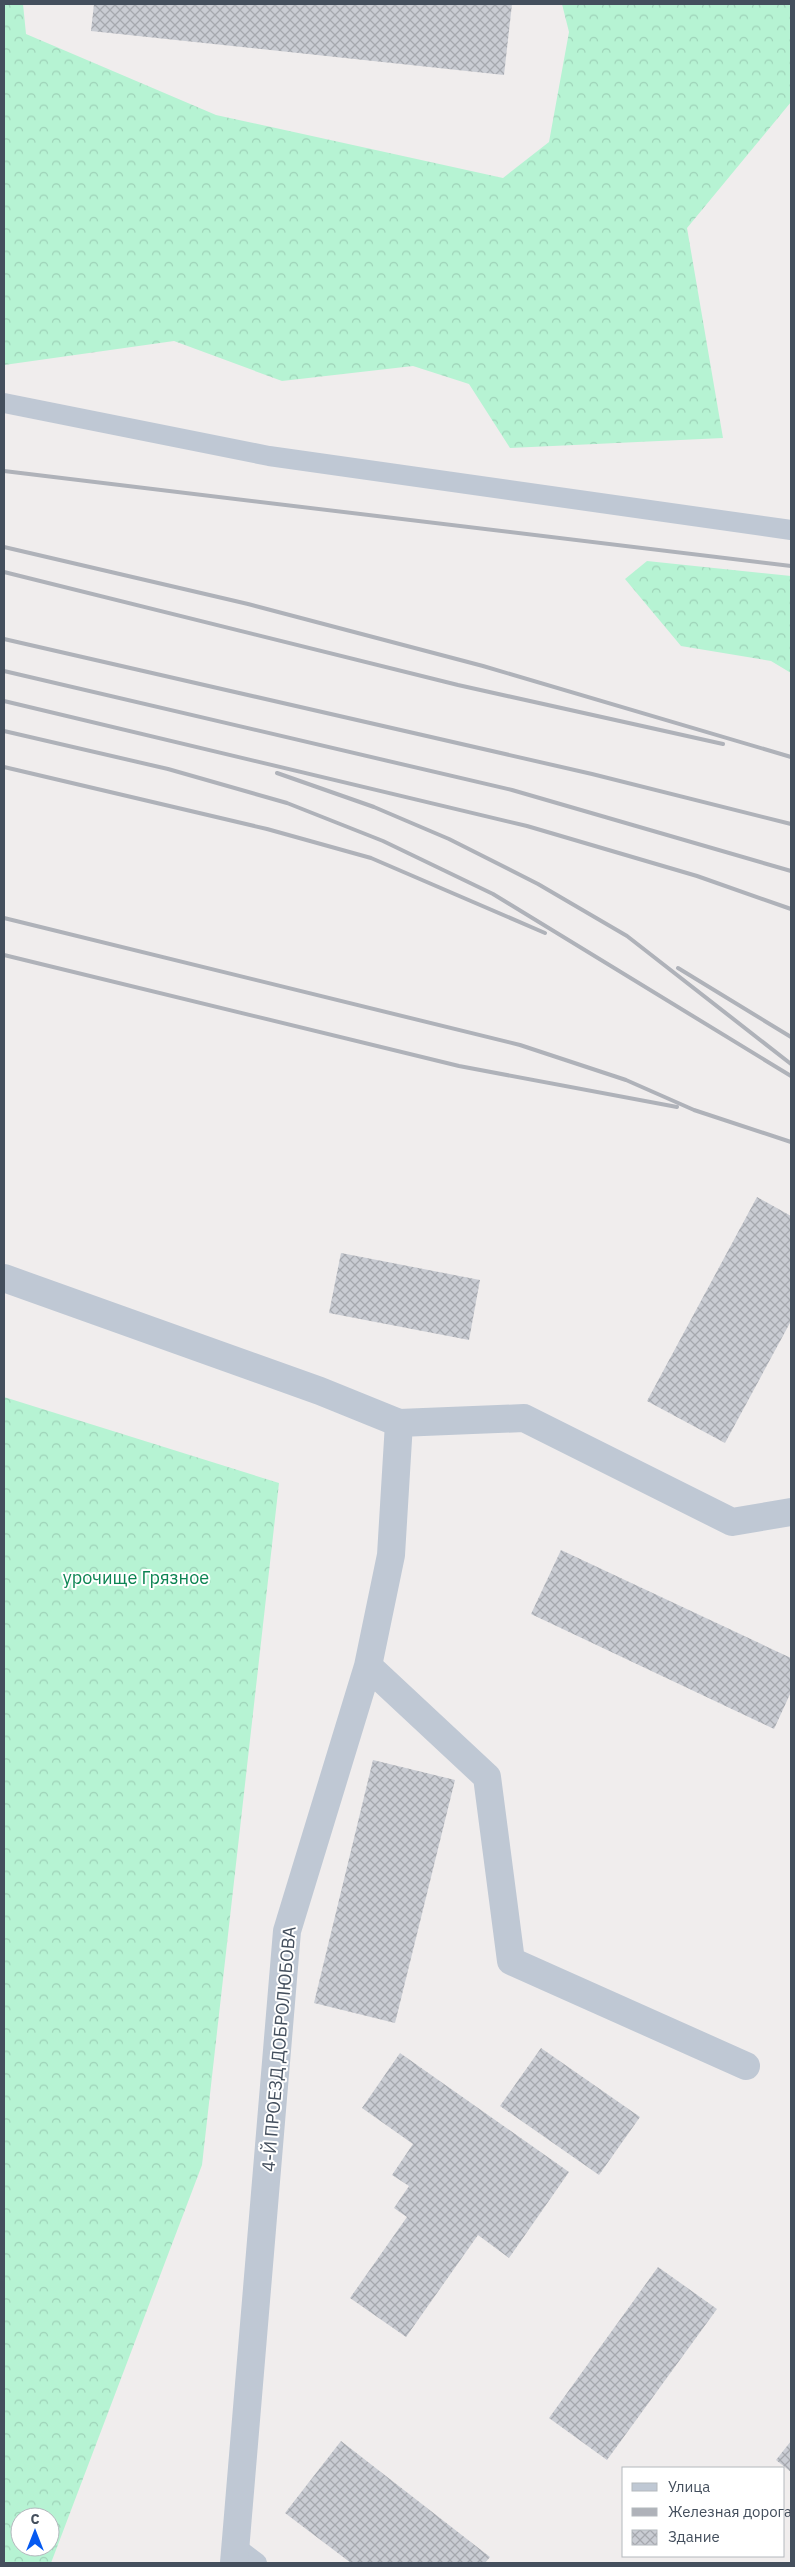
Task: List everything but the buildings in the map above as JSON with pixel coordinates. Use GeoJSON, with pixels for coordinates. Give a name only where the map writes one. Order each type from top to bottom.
{"type":"FeatureCollection","features":[{"type":"Feature","properties":{"kind":"street"},"geometry":{"type":"LineString","coordinates":[[4,1278],[320,1391],[399,1423],[524,1418],[732,1522],[791,1512]]}},
{"type":"Feature","properties":{"kind":"street","name":"4-Й ПРОЕЗД ДОБРОЛЮБОВА"},"geometry":{"type":"LineString","coordinates":[[243,2558],[288,1931],[368,1666],[391,1555],[399,1423]]}},
{"type":"Feature","properties":{"kind":"street"},"geometry":{"type":"LineString","coordinates":[[368,1666],[487,1778],[511,1961],[746,2066]]}},
{"type":"Feature","properties":{"kind":"lane"},"geometry":{"type":"LineString","coordinates":[[4,403],[270,456],[791,530]]}},
{"type":"Feature","properties":{"kind":"green space"},"geometry":{"type":"Polygon","coordinates":[[[4,4],[23,4],[26,34],[216,115],[503,178],[549,142],[569,32],[562,4],[791,4],[791,102],[687,228],[723,438],[510,448],[469,384],[413,366],[282,381],[174,341],[4,365],[4,4]]]}},
{"type":"Feature","properties":{"kind":"green space"},"geometry":{"type":"Polygon","coordinates":[[[647,561],[791,576],[791,673],[771,661],[681,646],[625,579],[647,561]]]}},
{"type":"Feature","properties":{"kind":"green space","name":"урочище Грязное"},"geometry":{"type":"Polygon","coordinates":[[[4,1397],[279,1483],[202,2165],[60,2539],[60,2507],[10,2507],[10,2557],[53,2557],[51,2563],[4,2563],[4,1397]]]}},
{"type":"Feature","properties":{"kind":"railway"},"geometry":{"type":"LineString","coordinates":[[4,471],[791,566]]}},
{"type":"Feature","properties":{"kind":"railway"},"geometry":{"type":"LineString","coordinates":[[4,547],[248,604],[483,666],[791,757]]}},
{"type":"Feature","properties":{"kind":"railway"},"geometry":{"type":"LineString","coordinates":[[4,572],[458,685],[723,744]]}},
{"type":"Feature","properties":{"kind":"railway"},"geometry":{"type":"LineString","coordinates":[[4,639],[592,774],[791,824]]}},
{"type":"Feature","properties":{"kind":"railway"},"geometry":{"type":"LineString","coordinates":[[4,671],[512,790],[791,871]]}},
{"type":"Feature","properties":{"kind":"railway"},"geometry":{"type":"LineString","coordinates":[[4,701],[527,826],[697,876],[791,909]]}},
{"type":"Feature","properties":{"kind":"railway"},"geometry":{"type":"LineString","coordinates":[[4,731],[168,769],[287,803],[383,841],[493,894],[791,1076]]}},
{"type":"Feature","properties":{"kind":"railway"},"geometry":{"type":"LineString","coordinates":[[4,767],[267,829],[371,858],[545,933]]}},
{"type":"Feature","properties":{"kind":"railway"},"geometry":{"type":"LineString","coordinates":[[277,773],[374,807],[449,839],[538,884],[627,936],[791,1064]]}},
{"type":"Feature","properties":{"kind":"railway"},"geometry":{"type":"LineString","coordinates":[[4,918],[520,1045],[626,1080],[694,1110],[791,1142]]}},
{"type":"Feature","properties":{"kind":"railway"},"geometry":{"type":"LineString","coordinates":[[4,955],[459,1066],[677,1107]]}},
{"type":"Feature","properties":{"kind":"railway"},"geometry":{"type":"LineString","coordinates":[[678,968],[791,1037]]}}]}
